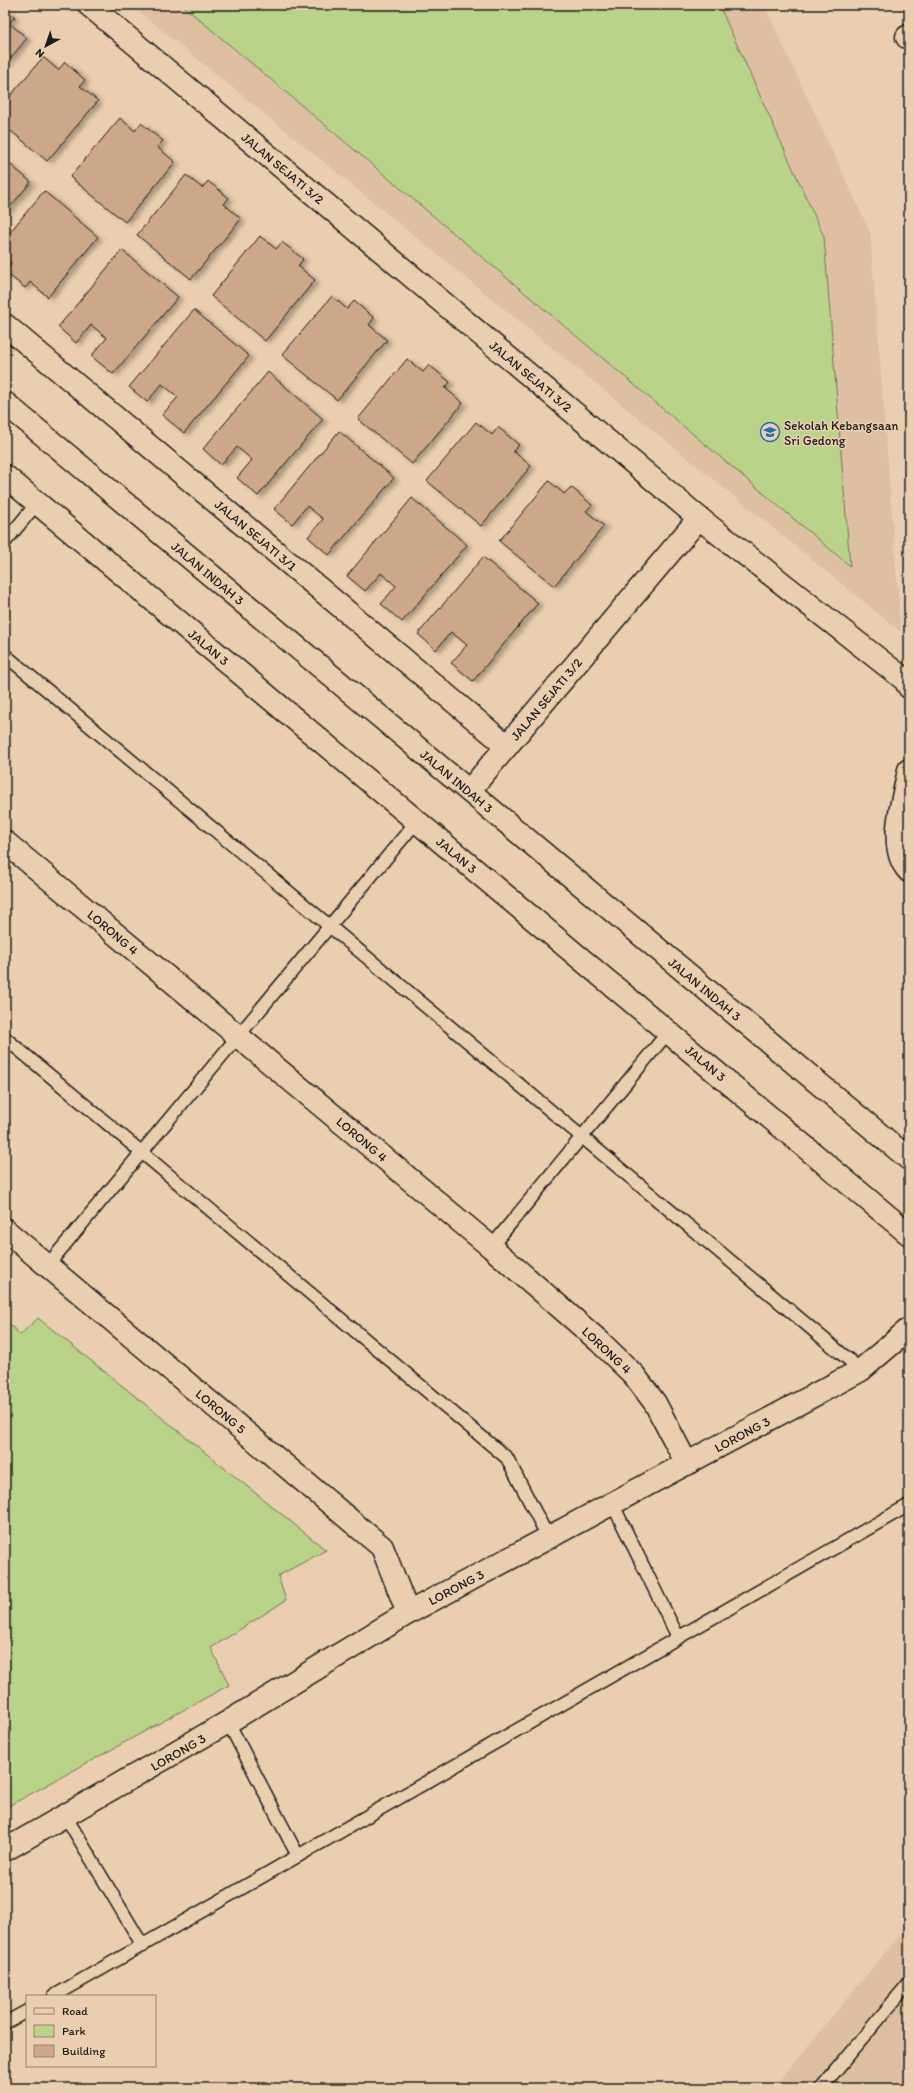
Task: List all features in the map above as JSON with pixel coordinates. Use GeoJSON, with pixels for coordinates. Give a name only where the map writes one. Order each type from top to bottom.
{"type":"FeatureCollection","features":[{"type":"Feature","properties":{"kind":"street","name":"JALAN SEJATI 3/2"},"geometry":{"type":"LineString","coordinates":[[89,5],[699,518],[469,791]]}},
{"type":"Feature","properties":{"kind":"street","name":"JALAN SEJATI 3/1"},"geometry":{"type":"LineString","coordinates":[[5,325],[507,746]]}},
{"type":"Feature","properties":{"kind":"street","name":"JALAN INDAH 3"},"geometry":{"type":"LineString","coordinates":[[5,403],[909,1159]]}},
{"type":"Feature","properties":{"kind":"street","name":"JALAN 3"},"geometry":{"type":"LineString","coordinates":[[5,476],[909,1234]]}},
{"type":"Feature","properties":{"kind":"street"},"geometry":{"type":"LineString","coordinates":[[699,518],[905,680],[909,687]]}},
{"type":"Feature","properties":{"kind":"street"},"geometry":{"type":"LineString","coordinates":[[909,770],[897,832],[898,851],[909,871]]}},
{"type":"Feature","properties":{"kind":"street","name":"LORONG 4"},"geometry":{"type":"LineString","coordinates":[[5,842],[491,1246],[600,1342],[634,1375],[655,1403],[687,1464]]}},
{"type":"Feature","properties":{"kind":"street","name":"LORONG 5"},"geometry":{"type":"LineString","coordinates":[[5,1230],[382,1547],[408,1613]]}},
{"type":"Feature","properties":{"kind":"street","name":"LORONG 3"},"geometry":{"type":"LineString","coordinates":[[5,1850],[66,1817],[228,1722],[408,1613],[861,1370],[909,1329]]}},
{"type":"Feature","properties":{"kind":"lane"},"geometry":{"type":"LineString","coordinates":[[5,542],[38,503]]}},
{"type":"Feature","properties":{"kind":"lane"},"geometry":{"type":"LineString","coordinates":[[5,654],[861,1370]]}},
{"type":"Feature","properties":{"kind":"lane"},"geometry":{"type":"LineString","coordinates":[[48,1266],[417,821]]}},
{"type":"Feature","properties":{"kind":"lane"},"geometry":{"type":"LineString","coordinates":[[491,1246],[582,1138],[668,1031]]}},
{"type":"Feature","properties":{"kind":"lane"},"geometry":{"type":"LineString","coordinates":[[5,1038],[507,1458],[548,1537]]}},
{"type":"Feature","properties":{"kind":"lane"},"geometry":{"type":"LineString","coordinates":[[612,1503],[678,1637]]}},
{"type":"Feature","properties":{"kind":"lane"},"geometry":{"type":"LineString","coordinates":[[56,1995],[909,1505]]}},
{"type":"Feature","properties":{"kind":"lane"},"geometry":{"type":"LineString","coordinates":[[228,1722],[298,1856]]}},
{"type":"Feature","properties":{"kind":"lane"},"geometry":{"type":"LineString","coordinates":[[66,1817],[143,1946]]}},
{"type":"Feature","properties":{"kind":"lane"},"geometry":{"type":"LineString","coordinates":[[821,2088],[909,1983]]}},
{"type":"Feature","properties":{"kind":"lane"},"geometry":{"type":"LineString","coordinates":[[5,2023],[26,2012]]}},
{"type":"Feature","properties":{"kind":"shaded area","name":"Sekolah Kebangsaan Sri Gedong"},"geometry":{"type":"Polygon","coordinates":[[[131,5],[764,5],[870,232],[901,632],[131,5]]]}},
{"type":"Feature","properties":{"kind":"shaded area"},"geometry":{"type":"Polygon","coordinates":[[[909,1924],[909,2088],[773,2088],[909,1924]]]}},
{"type":"Feature","properties":{"kind":"green space","name":"Sekolah Kebangsaan Sri Gedong"},"geometry":{"type":"Polygon","coordinates":[[[182,5],[719,5],[824,237],[850,566],[182,5]]]}},
{"type":"Feature","properties":{"kind":"green space"},"geometry":{"type":"Polygon","coordinates":[[[38,1318],[326,1550],[278,1576],[286,1600],[211,1648],[229,1685],[5,1808],[5,1319],[20,1335],[38,1318]]]}},
{"type":"Feature","properties":{"kind":"building"},"geometry":{"type":"Polygon","coordinates":[[[5,9],[15,17],[9,23],[27,38],[5,65],[5,9]]]}},
{"type":"Feature","properties":{"kind":"building"},"geometry":{"type":"Polygon","coordinates":[[[43,57],[58,70],[65,62],[85,80],[80,86],[98,101],[47,161],[5,126],[5,102],[43,57]]]}},
{"type":"Feature","properties":{"kind":"building"},"geometry":{"type":"Polygon","coordinates":[[[120,118],[135,131],[141,123],[163,141],[157,147],[175,162],[125,222],[70,177],[120,118]]]}},
{"type":"Feature","properties":{"kind":"building"},"geometry":{"type":"Polygon","coordinates":[[[5,160],[31,182],[5,213],[5,160]]]}},
{"type":"Feature","properties":{"kind":"building"},"geometry":{"type":"Polygon","coordinates":[[[186,175],[202,188],[208,181],[229,198],[224,204],[241,219],[191,279],[137,235],[186,175]]]}},
{"type":"Feature","properties":{"kind":"building"},"geometry":{"type":"Polygon","coordinates":[[[44,191],[98,237],[48,297],[30,282],[25,288],[5,272],[11,263],[5,259],[5,238],[44,191]]]}},
{"type":"Feature","properties":{"kind":"building"},"geometry":{"type":"Polygon","coordinates":[[[260,236],[276,249],[282,242],[303,259],[298,266],[315,280],[265,341],[211,296],[260,236]]]}},
{"type":"Feature","properties":{"kind":"building"},"geometry":{"type":"Polygon","coordinates":[[[122,250],[178,297],[113,374],[91,356],[107,338],[91,325],[76,343],[58,327],[122,250]]]}},
{"type":"Feature","properties":{"kind":"building"},"geometry":{"type":"Polygon","coordinates":[[[332,296],[347,309],[354,301],[374,318],[369,325],[387,340],[337,400],[282,355],[332,296]]]}},
{"type":"Feature","properties":{"kind":"building"},"geometry":{"type":"Polygon","coordinates":[[[194,310],[249,356],[184,433],[162,415],[178,397],[162,384],[147,402],[129,387],[194,310]]]}},
{"type":"Feature","properties":{"kind":"building"},"geometry":{"type":"Polygon","coordinates":[[[407,359],[423,372],[429,365],[450,382],[445,388],[463,403],[412,464],[358,419],[407,359]]]}},
{"type":"Feature","properties":{"kind":"building"},"geometry":{"type":"Polygon","coordinates":[[[268,372],[323,419],[258,496],[237,478],[252,460],[237,447],[221,465],[203,449],[268,372]]]}},
{"type":"Feature","properties":{"kind":"building"},"geometry":{"type":"Polygon","coordinates":[[[476,422],[492,435],[498,427],[519,445],[513,451],[531,466],[481,526],[427,481],[476,422]]]}},
{"type":"Feature","properties":{"kind":"building"},"geometry":{"type":"Polygon","coordinates":[[[339,431],[394,478],[329,555],[308,537],[323,519],[307,506],[292,524],[274,509],[339,431]]]}},
{"type":"Feature","properties":{"kind":"building"},"geometry":{"type":"Polygon","coordinates":[[[549,481],[564,494],[571,487],[592,505],[586,511],[604,526],[554,586],[499,541],[549,481]]]}},
{"type":"Feature","properties":{"kind":"building"},"geometry":{"type":"Polygon","coordinates":[[[412,498],[467,545],[402,622],[381,604],[396,586],[381,573],[365,591],[347,576],[412,498]]]}},
{"type":"Feature","properties":{"kind":"building"},"geometry":{"type":"Polygon","coordinates":[[[483,557],[538,603],[473,681],[451,663],[467,645],[451,632],[436,650],[418,634],[483,557]]]}},
{"type":"Feature","properties":{"kind":"place","name":"Sekolah Kebangsaan Sri Gedong"},"geometry":{"type":"Point","coordinates":[770,432]}}]}
